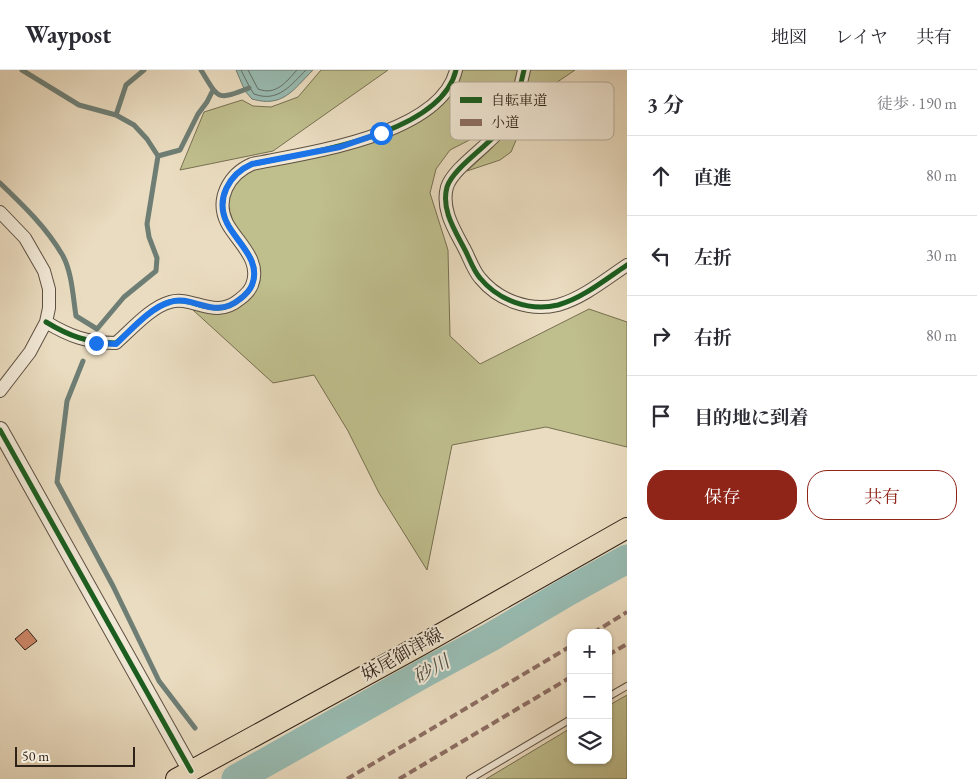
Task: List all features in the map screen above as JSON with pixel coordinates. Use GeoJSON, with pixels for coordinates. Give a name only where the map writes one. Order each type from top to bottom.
{"type":"FeatureCollection","features":[{"type":"Feature","properties":{"kind":"main road","name":"妹尾御津線"},"geometry":{"type":"LineString","coordinates":[[183,775],[421,645],[627,528]]}},
{"type":"Feature","properties":{"kind":"street"},"geometry":{"type":"LineString","coordinates":[[452,82],[456,70]]}},
{"type":"Feature","properties":{"kind":"street"},"geometry":{"type":"LineString","coordinates":[[46,322],[65,334],[96,343],[116,344],[158,307],[172,301],[183,301],[208,308],[222,308],[234,304],[244,296],[252,285],[254,272],[251,259],[227,223],[224,212],[222,199],[225,188],[232,178],[242,168],[252,164],[340,147],[381,133],[419,115],[446,94],[450,87]]}},
{"type":"Feature","properties":{"kind":"street"},"geometry":{"type":"LineString","coordinates":[[491,140],[453,176],[447,187],[446,203],[448,218],[479,277],[503,298],[521,304],[541,307],[558,305],[579,296],[627,266]]}},
{"type":"Feature","properties":{"kind":"street"},"geometry":{"type":"LineString","coordinates":[[0,212],[25,238],[44,271],[49,308],[46,322],[30,352],[0,390]]}},
{"type":"Feature","properties":{"kind":"street"},"geometry":{"type":"LineString","coordinates":[[0,430],[183,775]]}},
{"type":"Feature","properties":{"kind":"lane"},"geometry":{"type":"LineString","coordinates":[[612,695],[627,686]]}},
{"type":"Feature","properties":{"kind":"lane"},"geometry":{"type":"LineString","coordinates":[[470,779],[567,722]]}},
{"type":"Feature","properties":{"kind":"shaded area"},"geometry":{"type":"Polygon","coordinates":[[[321,70],[388,70],[273,151],[180,170],[204,112],[242,100],[253,106],[271,107],[298,97],[321,70]]]}},
{"type":"Feature","properties":{"kind":"shaded area"},"geometry":{"type":"Polygon","coordinates":[[[460,70],[520,70],[517,82],[457,82],[460,70]]]}},
{"type":"Feature","properties":{"kind":"shaded area"},"geometry":{"type":"Polygon","coordinates":[[[530,70],[575,70],[557,82],[527,82],[530,70]]]}},
{"type":"Feature","properties":{"kind":"shaded area"},"geometry":{"type":"Polygon","coordinates":[[[450,93],[450,140],[470,140],[450,150],[436,169],[430,193],[448,250],[450,336],[480,364],[589,309],[627,322],[627,447],[546,427],[452,445],[427,570],[379,493],[348,431],[314,375],[273,383],[193,310],[217,311],[241,305],[259,277],[231,221],[227,208],[228,196],[232,186],[253,168],[389,135],[436,110],[450,93]]]}},
{"type":"Feature","properties":{"kind":"shaded area"},"geometry":{"type":"Polygon","coordinates":[[[497,140],[516,140],[511,152],[500,160],[467,171],[492,148],[497,140]]]}},
{"type":"Feature","properties":{"kind":"shaded area"},"geometry":{"type":"Polygon","coordinates":[[[627,695],[627,779],[486,779],[567,730],[567,764],[612,764],[612,704],[627,695]]]}},
{"type":"Feature","properties":{"kind":"water"},"geometry":{"type":"Polygon","coordinates":[[[236,70],[313,70],[287,95],[272,101],[263,101],[252,99],[245,91],[236,70]]]}},
{"type":"Feature","properties":{"kind":"building"},"geometry":{"type":"Polygon","coordinates":[[[27,629],[37,641],[25,650],[15,639],[27,629]]]}},
{"type":"Feature","properties":{"kind":"waterway"},"geometry":{"type":"LineString","coordinates":[[22,70],[79,105],[116,115],[134,125],[147,139],[158,156]]}},
{"type":"Feature","properties":{"kind":"waterway"},"geometry":{"type":"LineString","coordinates":[[116,115],[126,85],[144,70]]}},
{"type":"Feature","properties":{"kind":"waterway"},"geometry":{"type":"LineString","coordinates":[[201,70],[211,87],[219,95],[230,95],[249,88]]}},
{"type":"Feature","properties":{"kind":"waterway"},"geometry":{"type":"LineString","coordinates":[[0,183],[34,217],[57,246],[68,270],[76,316],[97,329],[124,297],[156,271],[157,258],[149,237],[147,224],[158,156],[180,150],[198,114],[213,90]]}},
{"type":"Feature","properties":{"kind":"waterway"},"geometry":{"type":"LineString","coordinates":[[83,361],[67,401],[57,482],[113,586],[159,681],[195,728]]}},
{"type":"Feature","properties":{"kind":"waterway","name":"砂川"},"geometry":{"type":"LineString","coordinates":[[236,779],[627,559]]}},
{"type":"Feature","properties":{"kind":"waterway","name":"砂川"},"geometry":{"type":"LineString","coordinates":[[233,774],[236,779]]}},
{"type":"Feature","properties":{"kind":"marked path"},"geometry":{"type":"LineString","coordinates":[[599,629],[627,612]]}},
{"type":"Feature","properties":{"kind":"marked path"},"geometry":{"type":"LineString","coordinates":[[612,653],[627,644]]}},
{"type":"Feature","properties":{"kind":"marked path"},"geometry":{"type":"LineString","coordinates":[[347,779],[567,648]]}},
{"type":"Feature","properties":{"kind":"marked path"},"geometry":{"type":"LineString","coordinates":[[399,779],[567,679]]}},
{"type":"Feature","properties":{"kind":"cycle path"},"geometry":{"type":"LineString","coordinates":[[46,322],[79,338],[96,342],[116,343],[149,314],[170,302],[179,301],[221,308],[242,298],[252,285],[254,267],[247,252],[227,223],[223,205],[226,188],[237,174],[252,164],[337,147],[399,125],[426,111],[445,92],[456,70]]}},
{"type":"Feature","properties":{"kind":"cycle path"},"geometry":{"type":"LineString","coordinates":[[521,82],[524,70]]}},
{"type":"Feature","properties":{"kind":"cycle path"},"geometry":{"type":"LineString","coordinates":[[491,140],[456,172],[447,187],[446,195],[449,219],[473,267],[487,286],[515,302],[536,307],[547,307],[576,298],[627,265]]}},
{"type":"Feature","properties":{"kind":"cycle path"},"geometry":{"type":"LineString","coordinates":[[0,430],[191,771]]}},
{"type":"Feature","properties":{"kind":"route"},"geometry":{"type":"LineString","coordinates":[[96,343],[116,344],[158,307],[172,301],[183,301],[208,308],[222,308],[234,304],[244,296],[252,285],[254,272],[246,249],[227,223],[222,199],[225,188],[242,168],[252,164],[340,147],[381,133]]}}]}
